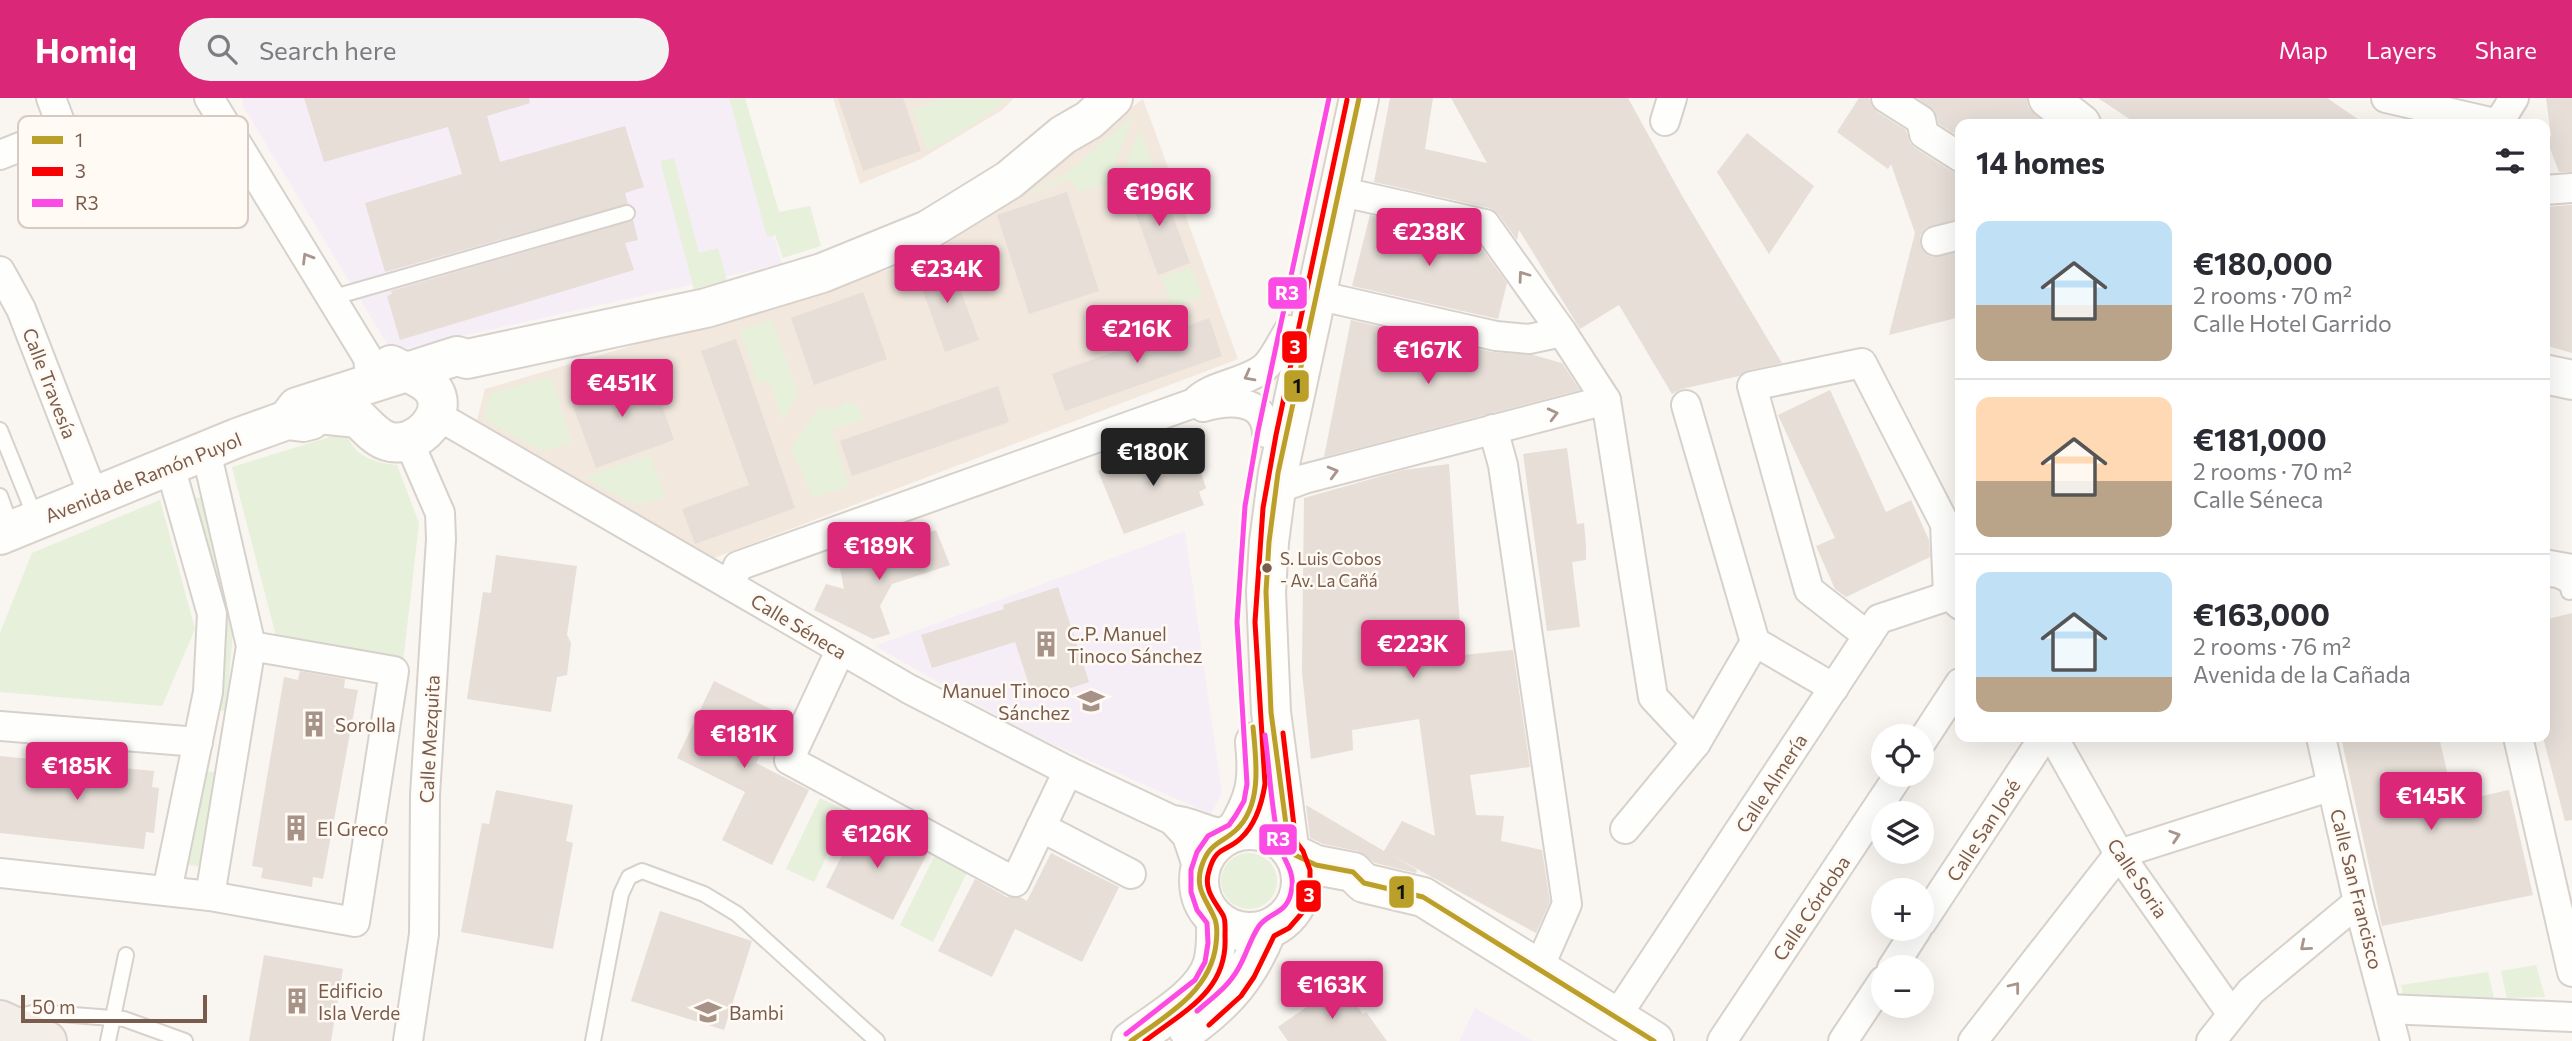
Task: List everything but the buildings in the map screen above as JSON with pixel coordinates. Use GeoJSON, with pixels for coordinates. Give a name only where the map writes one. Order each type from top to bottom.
{"type":"FeatureCollection","features":[{"type":"Feature","properties":{"kind":"main road","name":"Avenida de Ramón Puyol"},"geometry":{"type":"LineString","coordinates":[[1063,135],[1080,98]]}},
{"type":"Feature","properties":{"kind":"main road","name":"Avenida de Ramón Puyol"},"geometry":{"type":"LineString","coordinates":[[12,520],[94,497],[206,451],[309,418],[298,408],[394,399],[457,356],[467,359],[706,308],[822,273],[928,230],[1009,180],[1063,135],[1089,120],[1113,98]]}},
{"type":"Feature","properties":{"kind":"main road"},"geometry":{"type":"LineString","coordinates":[[1232,833],[1252,804],[1256,785],[1246,622],[1254,507],[1267,433],[1339,98]]}},
{"type":"Feature","properties":{"kind":"main road"},"geometry":{"type":"LineString","coordinates":[[1172,1041],[1234,991],[1301,883],[1301,872],[1292,851],[1271,712],[1266,593],[1273,499],[1359,98]]}},
{"type":"Feature","properties":{"kind":"main road"},"geometry":{"type":"LineString","coordinates":[[2048,98],[2075,119]]}},
{"type":"Feature","properties":{"kind":"main road"},"geometry":{"type":"LineString","coordinates":[[2550,375],[2572,380]]}},
{"type":"Feature","properties":{"kind":"main road"},"geometry":{"type":"LineString","coordinates":[[1364,883],[1320,889],[1281,919],[1249,933],[1231,929],[1216,920],[1205,906],[1199,890],[1199,872],[1205,856],[1215,842],[1232,833],[1248,829],[1266,831],[1282,840],[1292,851],[1316,864],[1353,873],[1364,883],[1423,897],[1654,1041]]}},
{"type":"Feature","properties":{"kind":"main road"},"geometry":{"type":"LineString","coordinates":[[1131,1041],[1202,986],[1213,965],[1217,944],[1216,920]]}},
{"type":"Feature","properties":{"kind":"street"},"geometry":{"type":"LineString","coordinates":[[51,98],[58,116]]}},
{"type":"Feature","properties":{"kind":"street","name":"Calle Mezquita"},"geometry":{"type":"LineString","coordinates":[[209,98],[220,116]]}},
{"type":"Feature","properties":{"kind":"street"},"geometry":{"type":"LineString","coordinates":[[1886,98],[1921,120],[1923,134],[1955,154]]}},
{"type":"Feature","properties":{"kind":"street"},"geometry":{"type":"LineString","coordinates":[[2387,98],[2477,119]]}},
{"type":"Feature","properties":{"kind":"street"},"geometry":{"type":"LineString","coordinates":[[2501,119],[2514,98]]}},
{"type":"Feature","properties":{"kind":"street"},"geometry":{"type":"LineString","coordinates":[[0,155],[18,148]]}},
{"type":"Feature","properties":{"kind":"street","name":"Calle Mezquita"},"geometry":{"type":"LineString","coordinates":[[248,162],[394,399],[440,513],[441,539],[425,795],[424,934],[408,1041]]}},
{"type":"Feature","properties":{"kind":"street"},"geometry":{"type":"LineString","coordinates":[[2550,190],[2572,188]]}},
{"type":"Feature","properties":{"kind":"street"},"geometry":{"type":"LineString","coordinates":[[1338,191],[1485,224],[1562,332],[1606,400],[1653,697],[1696,743]]}},
{"type":"Feature","properties":{"kind":"street","name":"Calle Travesía"},"geometry":{"type":"LineString","coordinates":[[0,271],[21,309],[94,497]]}},
{"type":"Feature","properties":{"kind":"street"},"geometry":{"type":"LineString","coordinates":[[1316,295],[1496,336],[1529,339],[1562,332]]}},
{"type":"Feature","properties":{"kind":"street"},"geometry":{"type":"LineString","coordinates":[[730,585],[738,566],[1194,403],[1200,397],[1236,383],[1266,367],[1289,330]]}},
{"type":"Feature","properties":{"kind":"street"},"geometry":{"type":"LineString","coordinates":[[1868,636],[1809,590],[1752,386],[1862,363],[1945,524],[1955,590]]}},
{"type":"Feature","properties":{"kind":"street","name":"Calle Séneca"},"geometry":{"type":"LineString","coordinates":[[394,399],[452,424],[841,651],[1068,771],[1172,820],[1187,821],[1209,831],[1232,833]]}},
{"type":"Feature","properties":{"kind":"street"},"geometry":{"type":"LineString","coordinates":[[1273,499],[1285,486],[1304,479],[1606,400]]}},
{"type":"Feature","properties":{"kind":"street"},"geometry":{"type":"LineString","coordinates":[[1194,403],[1203,407],[1237,401],[1258,411],[1266,424],[1267,433]]}},
{"type":"Feature","properties":{"kind":"street"},"geometry":{"type":"LineString","coordinates":[[1686,405],[1755,642],[1834,688]]}},
{"type":"Feature","properties":{"kind":"street"},"geometry":{"type":"LineString","coordinates":[[1493,429],[1503,465],[1567,904],[1538,970]]}},
{"type":"Feature","properties":{"kind":"street"},"geometry":{"type":"LineString","coordinates":[[206,451],[251,646],[210,896]]}},
{"type":"Feature","properties":{"kind":"street"},"geometry":{"type":"LineString","coordinates":[[167,891],[208,692],[212,614],[170,466]]}},
{"type":"Feature","properties":{"kind":"street"},"geometry":{"type":"LineString","coordinates":[[2550,568],[2570,581]]}},
{"type":"Feature","properties":{"kind":"street","name":"Calle Almería"},"geometry":{"type":"LineString","coordinates":[[1616,1017],[1879,619],[1955,597]]}},
{"type":"Feature","properties":{"kind":"street"},"geometry":{"type":"LineString","coordinates":[[1625,829],[1696,743],[1755,642]]}},
{"type":"Feature","properties":{"kind":"street"},"geometry":{"type":"LineString","coordinates":[[0,873],[210,896],[355,922],[394,671],[251,646]]}},
{"type":"Feature","properties":{"kind":"street"},"geometry":{"type":"LineString","coordinates":[[841,651],[789,760],[1015,882],[1068,771]]}},
{"type":"Feature","properties":{"kind":"street"},"geometry":{"type":"LineString","coordinates":[[1933,724],[1955,691]]}},
{"type":"Feature","properties":{"kind":"street"},"geometry":{"type":"LineString","coordinates":[[0,726],[198,742]]}},
{"type":"Feature","properties":{"kind":"street","name":"Calle San José"},"geometry":{"type":"LineString","coordinates":[[1934,904],[2040,742]]}},
{"type":"Feature","properties":{"kind":"street","name":"Calle Soria"},"geometry":{"type":"LineString","coordinates":[[2056,742],[2119,854],[2231,1013]]}},
{"type":"Feature","properties":{"kind":"street","name":"Calle San Francisco"},"geometry":{"type":"LineString","coordinates":[[2322,742],[2358,902],[2395,1041]]}},
{"type":"Feature","properties":{"kind":"street"},"geometry":{"type":"LineString","coordinates":[[2519,742],[2563,899],[2572,972]]}},
{"type":"Feature","properties":{"kind":"street"},"geometry":{"type":"LineString","coordinates":[[1973,1041],[2119,854],[2332,786]]}},
{"type":"Feature","properties":{"kind":"street","name":"Calle Córdoba"},"geometry":{"type":"LineString","coordinates":[[1722,1041],[1891,787]]}},
{"type":"Feature","properties":{"kind":"street"},"geometry":{"type":"LineString","coordinates":[[1172,820],[1186,836],[1199,872]]}},
{"type":"Feature","properties":{"kind":"street"},"geometry":{"type":"LineString","coordinates":[[1041,827],[1131,874]]}},
{"type":"Feature","properties":{"kind":"street"},"geometry":{"type":"LineString","coordinates":[[2211,1041],[2251,990],[2358,902]]}},
{"type":"Feature","properties":{"kind":"street"},"geometry":{"type":"LineString","coordinates":[[1843,1041],[1871,999]]}},
{"type":"Feature","properties":{"kind":"street"},"geometry":{"type":"LineString","coordinates":[[2387,1009],[2563,1025]]}},
{"type":"Feature","properties":{"kind":"lane"},"geometry":{"type":"LineString","coordinates":[[331,298],[627,213]]}},
{"type":"Feature","properties":{"kind":"lane"},"geometry":{"type":"LineString","coordinates":[[0,430],[12,520]]}},
{"type":"Feature","properties":{"kind":"lane"},"geometry":{"type":"LineString","coordinates":[[2550,579],[2567,585],[2570,581]]}},
{"type":"Feature","properties":{"kind":"lane"},"geometry":{"type":"LineString","coordinates":[[593,1041],[621,894],[629,877],[642,871],[704,894],[737,914],[877,1041]]}},
{"type":"Feature","properties":{"kind":"lane"},"geometry":{"type":"LineString","coordinates":[[108,1041],[126,955]]}},
{"type":"Feature","properties":{"kind":"lane"},"geometry":{"type":"LineString","coordinates":[[20,1029],[20,1017],[36,1012],[124,1019],[185,1041]]}},
{"type":"Feature","properties":{"kind":"shaded area"},"geometry":{"type":"Polygon","coordinates":[[[242,98],[734,98],[782,264],[392,352],[243,106],[242,98]]]}},
{"type":"Feature","properties":{"kind":"shaded area"},"geometry":{"type":"Polygon","coordinates":[[[833,98],[1014,98],[1002,110],[921,159],[860,184],[833,98]]]}},
{"type":"Feature","properties":{"kind":"shaded area"},"geometry":{"type":"Polygon","coordinates":[[[1143,99],[1238,359],[701,563],[477,420],[485,389],[926,259],[1143,99]]]}},
{"type":"Feature","properties":{"kind":"shaded area","name":"Manuel Tinoco Sánchez"},"geometry":{"type":"Polygon","coordinates":[[[1185,531],[1222,793],[1211,814],[1027,733],[875,646],[1185,531]]]}},
{"type":"Feature","properties":{"kind":"shaded area"},"geometry":{"type":"Polygon","coordinates":[[[1475,1008],[1533,1041],[1459,1041],[1475,1008]]]}},
{"type":"Feature","properties":{"kind":"green space"},"geometry":{"type":"Polygon","coordinates":[[[729,98],[745,98],[779,212],[810,206],[821,246],[783,258],[775,235],[767,237],[729,98]]]}},
{"type":"Feature","properties":{"kind":"green space"},"geometry":{"type":"Polygon","coordinates":[[[946,98],[1009,98],[977,122],[927,151],[913,109],[946,98]]]}},
{"type":"Feature","properties":{"kind":"green space"},"geometry":{"type":"Polygon","coordinates":[[[1133,115],[1108,185],[1078,191],[1071,179],[1028,194],[1027,192],[1070,171],[1133,115]]]}},
{"type":"Feature","properties":{"kind":"green space"},"geometry":{"type":"Polygon","coordinates":[[[1139,130],[1156,171],[1127,183],[1123,174],[1139,130]]]}},
{"type":"Feature","properties":{"kind":"green space"},"geometry":{"type":"Polygon","coordinates":[[[674,158],[699,253],[718,248],[727,281],[694,289],[660,161],[674,158]]]}},
{"type":"Feature","properties":{"kind":"green space"},"geometry":{"type":"Polygon","coordinates":[[[1191,267],[1202,297],[1172,308],[1162,277],[1191,267]]]}},
{"type":"Feature","properties":{"kind":"green space"},"geometry":{"type":"Polygon","coordinates":[[[772,320],[798,392],[783,421],[769,380],[758,384],[740,330],[772,320]]]}},
{"type":"Feature","properties":{"kind":"green space"},"geometry":{"type":"Polygon","coordinates":[[[551,377],[572,443],[541,451],[484,419],[490,393],[551,377]]]}},
{"type":"Feature","properties":{"kind":"green space"},"geometry":{"type":"Polygon","coordinates":[[[847,401],[860,407],[863,419],[832,430],[849,486],[813,498],[791,448],[818,409],[839,408],[847,401]]]}},
{"type":"Feature","properties":{"kind":"green space"},"geometry":{"type":"Polygon","coordinates":[[[346,432],[354,447],[366,457],[397,465],[419,523],[403,663],[277,640],[232,467],[346,432]]]}},
{"type":"Feature","properties":{"kind":"green space"},"geometry":{"type":"Polygon","coordinates":[[[650,455],[665,497],[634,505],[584,477],[650,455]]]}},
{"type":"Feature","properties":{"kind":"green space"},"geometry":{"type":"Polygon","coordinates":[[[207,497],[235,609],[226,711],[214,710],[193,498],[207,497]]]}},
{"type":"Feature","properties":{"kind":"green space"},"geometry":{"type":"Polygon","coordinates":[[[160,500],[195,629],[162,706],[0,692],[0,633],[32,553],[160,500]]]}},
{"type":"Feature","properties":{"kind":"green space"},"geometry":{"type":"Polygon","coordinates":[[[207,771],[221,773],[203,867],[189,865],[207,771]]]}},
{"type":"Feature","properties":{"kind":"green space"},"geometry":{"type":"Polygon","coordinates":[[[820,798],[848,812],[814,882],[786,869],[820,798]]]}},
{"type":"Feature","properties":{"kind":"green space"},"geometry":{"type":"Polygon","coordinates":[[[936,853],[969,868],[933,942],[900,925],[936,853]]]}},
{"type":"Feature","properties":{"kind":"green space"},"geometry":{"type":"Polygon","coordinates":[[[1249,853],[1260,855],[1269,861],[1275,870],[1275,892],[1269,901],[1260,907],[1249,909],[1238,907],[1229,901],[1223,892],[1221,881],[1223,870],[1229,861],[1238,855],[1249,853]]]}},
{"type":"Feature","properties":{"kind":"green space"},"geometry":{"type":"Polygon","coordinates":[[[2536,965],[2545,997],[2507,998],[2501,971],[2536,965]]]}},
{"type":"Feature","properties":{"kind":"green space"},"geometry":{"type":"Polygon","coordinates":[[[2488,972],[2494,999],[2404,998],[2401,985],[2488,972]]]}},
{"type":"Feature","properties":{"kind":"transit line","name":"R3"},"geometry":{"type":"LineString","coordinates":[[1126,1034],[1195,980],[1205,962],[1207,923],[1197,910],[1191,892],[1191,870],[1197,852],[1208,836],[1229,825],[1244,801],[1247,784],[1237,622],[1245,506],[1258,431],[1329,98]]}},
{"type":"Feature","properties":{"kind":"transit line","name":"1"},"geometry":{"type":"LineString","coordinates":[[1359,98],[1278,473],[1269,542],[1266,592],[1271,712],[1289,847],[1295,855],[1316,865],[1353,872],[1364,883],[1423,897],[1654,1041]]}},
{"type":"Feature","properties":{"kind":"transit line","name":"3"},"geometry":{"type":"LineString","coordinates":[[1145,1041],[1201,998],[1219,971],[1224,955],[1225,922],[1208,889],[1209,871],[1215,857],[1246,833],[1257,813],[1264,791],[1255,622],[1263,508],[1347,100]]}},
{"type":"Feature","properties":{"kind":"transit line","name":"1"},"geometry":{"type":"LineString","coordinates":[[1131,1041],[1185,1001],[1206,975],[1212,961],[1217,930],[1214,917],[1202,894],[1199,882],[1201,868],[1208,853],[1236,830],[1245,820],[1250,808],[1256,781],[1253,727]]}},
{"type":"Feature","properties":{"kind":"transit line","name":"3"},"geometry":{"type":"LineString","coordinates":[[1209,1025],[1241,996],[1254,977],[1274,936],[1289,928],[1302,913],[1310,892],[1310,870],[1297,843],[1294,826],[1283,733]]}},
{"type":"Feature","properties":{"kind":"transit line","name":"R3"},"geometry":{"type":"LineString","coordinates":[[1197,1011],[1234,975],[1259,926],[1283,908],[1290,896],[1292,876],[1277,833],[1265,735]]}},
{"type":"Feature","properties":{"kind":"place","name":"S. Luis Cobos - Av. La Cañá"},"geometry":{"type":"Point","coordinates":[1267,568]}},
{"type":"Feature","properties":{"kind":"place","name":"C.P. Manuel Tinoco Sánchez"},"geometry":{"type":"Point","coordinates":[1046,644]}},
{"type":"Feature","properties":{"kind":"place","name":"Manuel Tinoco Sánchez"},"geometry":{"type":"Point","coordinates":[1091,701]}},
{"type":"Feature","properties":{"kind":"place","name":"Sorolla"},"geometry":{"type":"Point","coordinates":[314,724]}},
{"type":"Feature","properties":{"kind":"place","name":"El Greco"},"geometry":{"type":"Point","coordinates":[296,828]}},
{"type":"Feature","properties":{"kind":"place","name":"Edificio Isla Verde"},"geometry":{"type":"Point","coordinates":[297,1001]}},
{"type":"Feature","properties":{"kind":"place","name":"Bambi"},"geometry":{"type":"Point","coordinates":[708,1012]}}]}
